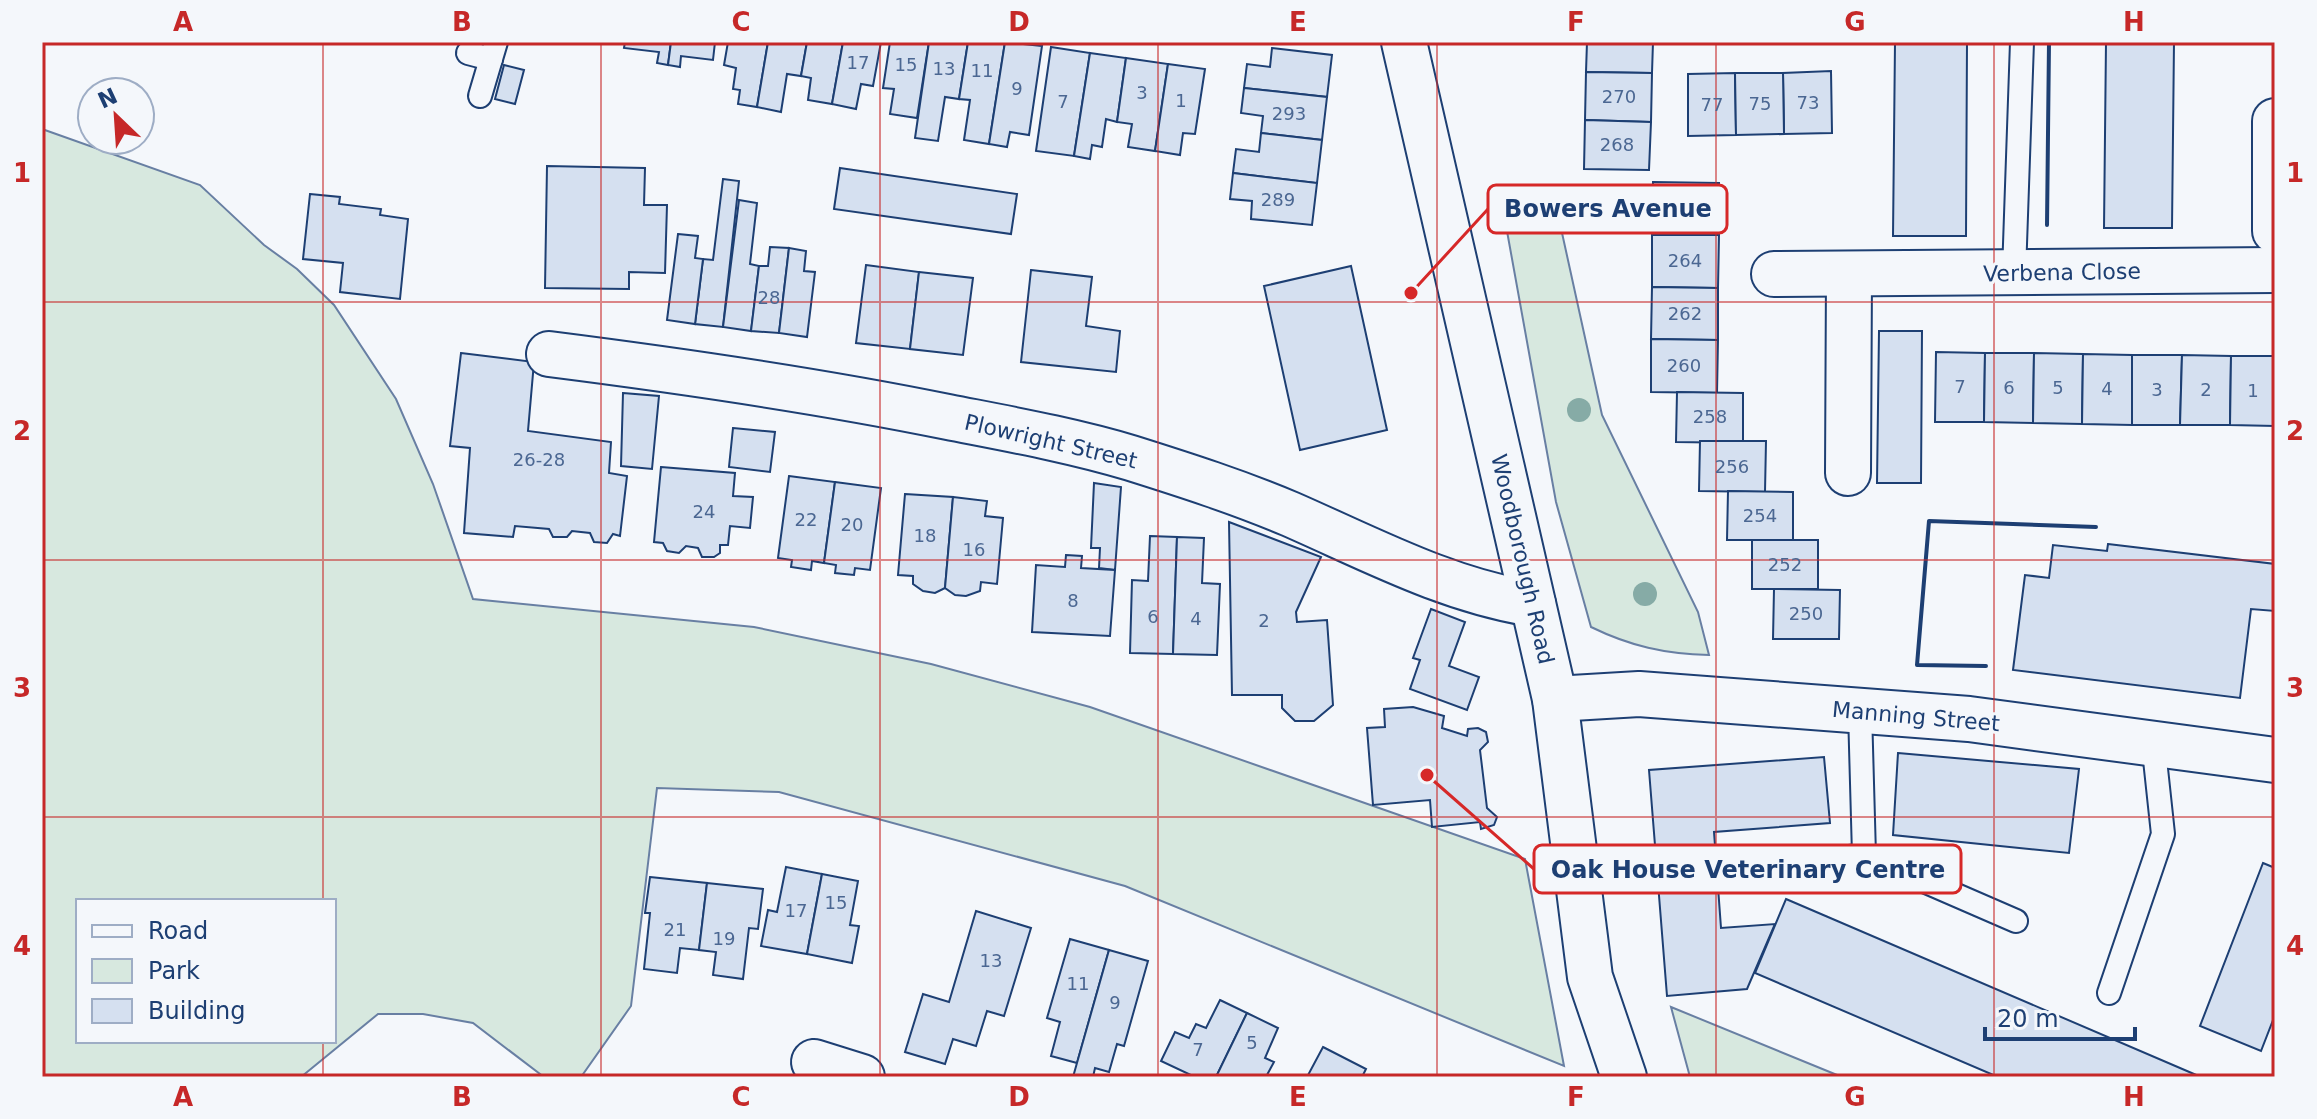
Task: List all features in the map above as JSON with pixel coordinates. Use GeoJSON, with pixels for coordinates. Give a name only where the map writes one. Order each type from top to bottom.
{"type":"FeatureCollection","features":[{"type":"Feature","properties":{"kind":"street","name":"Woodborough Road"},"geometry":{"type":"LineString","coordinates":[[1404,42],[1555,699],[1590,977],[1624,1077]]}},
{"type":"Feature","properties":{"kind":"street"},"geometry":{"type":"LineString","coordinates":[[2275,121],[2275,231]]}},
{"type":"Feature","properties":{"kind":"street","name":"Verbena Close"},"geometry":{"type":"LineString","coordinates":[[1774,274],[2275,270]]}},
{"type":"Feature","properties":{"kind":"street"},"geometry":{"type":"LineString","coordinates":[[1848,473],[1849,274]]}},
{"type":"Feature","properties":{"kind":"street","name":"Plowright Street"},"geometry":{"type":"LineString","coordinates":[[549,354],[752,380],[1029,433],[1125,456],[1287,513],[1436,579],[1489,597],[1533,604]]}},
{"type":"Feature","properties":{"kind":"street","name":"Manning Street"},"geometry":{"type":"LineString","coordinates":[[1555,699],[1639,694],[1969,719],[2153,741],[2275,760]]}},
{"type":"Feature","properties":{"kind":"street"},"geometry":{"type":"LineString","coordinates":[[814,1062],[862,1077]]}},
{"type":"Feature","properties":{"kind":"lane"},"geometry":{"type":"LineString","coordinates":[[2014,273],[2022,42]]}},
{"type":"Feature","properties":{"kind":"lane"},"geometry":{"type":"LineString","coordinates":[[468,53],[493,50],[480,96]]}},
{"type":"Feature","properties":{"kind":"lane"},"geometry":{"type":"LineString","coordinates":[[1860,711],[1864,855]]}},
{"type":"Feature","properties":{"kind":"lane"},"geometry":{"type":"LineString","coordinates":[[2109,993],[2163,834],[2153,741]]}},
{"type":"Feature","properties":{"kind":"lane"},"geometry":{"type":"LineString","coordinates":[[1821,861],[1864,855],[2016,921]]}},
{"type":"Feature","properties":{"kind":"green space"},"geometry":{"type":"Polygon","coordinates":[[[42,129],[76,141],[76,156],[118,156],[200,185],[334,305],[396,399],[433,484],[473,599],[754,627],[931,664],[1090,707],[1525,859],[1564,1066],[1125,886],[779,792],[657,788],[631,1006],[581,1077],[544,1077],[473,1023],[423,1014],[378,1014],[301,1077],[42,1077],[42,129]]]}},
{"type":"Feature","properties":{"kind":"green space"},"geometry":{"type":"Polygon","coordinates":[[[1555,201],[1602,415],[1698,612],[1709,655],[1648,648],[1591,627],[1556,502],[1503,209],[1555,201]]]}},
{"type":"Feature","properties":{"kind":"green space"},"geometry":{"type":"Polygon","coordinates":[[[1671,1007],[1842,1077],[1690,1077],[1671,1007]]]}},
{"type":"Feature","properties":{"kind":"building"},"geometry":{"type":"Polygon","coordinates":[[[625,42],[671,42],[668,65],[657,63],[659,52],[624,48],[625,42]]]}},
{"type":"Feature","properties":{"kind":"building"},"geometry":{"type":"Polygon","coordinates":[[[671,42],[715,42],[713,60],[681,56],[680,67],[668,65],[671,42]]]}},
{"type":"Feature","properties":{"kind":"building"},"geometry":{"type":"Polygon","coordinates":[[[728,42],[768,42],[757,107],[738,104],[740,90],[733,89],[736,68],[724,65],[728,42]]]}},
{"type":"Feature","properties":{"kind":"building"},"geometry":{"type":"Polygon","coordinates":[[[768,42],[807,42],[801,76],[787,74],[781,112],[757,107],[768,42]]]}},
{"type":"Feature","properties":{"kind":"building"},"geometry":{"type":"Polygon","coordinates":[[[807,42],[843,42],[832,104],[808,100],[811,78],[801,76],[807,42]]]}},
{"type":"Feature","properties":{"kind":"building"},"geometry":{"type":"Polygon","coordinates":[[[843,42],[881,42],[873,86],[861,84],[856,109],[832,104],[843,42]]]}},
{"type":"Feature","properties":{"kind":"building"},"geometry":{"type":"Polygon","coordinates":[[[890,42],[929,42],[917,118],[890,114],[894,89],[883,88],[890,42]]]}},
{"type":"Feature","properties":{"kind":"building"},"geometry":{"type":"Polygon","coordinates":[[[929,42],[968,42],[959,99],[945,97],[938,141],[915,138],[929,42]]]}},
{"type":"Feature","properties":{"kind":"building"},"geometry":{"type":"Polygon","coordinates":[[[968,42],[1005,42],[989,144],[964,140],[970,100],[959,99],[968,42]]]}},
{"type":"Feature","properties":{"kind":"building"},"geometry":{"type":"Polygon","coordinates":[[[1005,42],[1042,46],[1029,135],[1010,132],[1007,147],[989,144],[1005,42]]]}},
{"type":"Feature","properties":{"kind":"building"},"geometry":{"type":"Polygon","coordinates":[[[1587,42],[1653,42],[1652,73],[1586,72],[1587,42]]]}},
{"type":"Feature","properties":{"kind":"building"},"geometry":{"type":"Polygon","coordinates":[[[1895,42],[1967,42],[1966,236],[1893,236],[1895,42]]]}},
{"type":"Feature","properties":{"kind":"building"},"geometry":{"type":"Polygon","coordinates":[[[2106,42],[2174,42],[2172,228],[2104,228],[2106,42]]]}},
{"type":"Feature","properties":{"kind":"building"},"geometry":{"type":"Polygon","coordinates":[[[1051,47],[1090,53],[1074,156],[1036,151],[1051,47]]]}},
{"type":"Feature","properties":{"kind":"building"},"geometry":{"type":"Polygon","coordinates":[[[1272,48],[1332,55],[1327,97],[1244,88],[1247,64],[1270,67],[1272,48]]]}},
{"type":"Feature","properties":{"kind":"building"},"geometry":{"type":"Polygon","coordinates":[[[1090,53],[1126,58],[1117,122],[1106,119],[1102,147],[1092,145],[1090,159],[1074,156],[1090,53]]]}},
{"type":"Feature","properties":{"kind":"building"},"geometry":{"type":"Polygon","coordinates":[[[1126,58],[1168,64],[1155,151],[1128,147],[1132,124],[1117,122],[1126,58]]]}},
{"type":"Feature","properties":{"kind":"building"},"geometry":{"type":"Polygon","coordinates":[[[1168,64],[1205,69],[1195,134],[1183,133],[1180,155],[1155,151],[1168,64]]]}},
{"type":"Feature","properties":{"kind":"building"},"geometry":{"type":"Polygon","coordinates":[[[504,65],[524,70],[515,104],[495,99],[504,65]]]}},
{"type":"Feature","properties":{"kind":"building"},"geometry":{"type":"Polygon","coordinates":[[[1831,71],[1832,133],[1784,134],[1783,73],[1831,71]]]}},
{"type":"Feature","properties":{"kind":"building"},"geometry":{"type":"Polygon","coordinates":[[[1586,72],[1652,73],[1651,122],[1585,120],[1586,72]]]}},
{"type":"Feature","properties":{"kind":"building"},"geometry":{"type":"Polygon","coordinates":[[[1735,73],[1736,135],[1688,136],[1688,74],[1735,73]]]}},
{"type":"Feature","properties":{"kind":"building"},"geometry":{"type":"Polygon","coordinates":[[[1735,73],[1783,73],[1784,134],[1736,135],[1735,73]]]}},
{"type":"Feature","properties":{"kind":"building"},"geometry":{"type":"Polygon","coordinates":[[[1244,88],[1327,97],[1322,140],[1261,133],[1263,116],[1241,113],[1244,88]]]}},
{"type":"Feature","properties":{"kind":"building"},"geometry":{"type":"Polygon","coordinates":[[[1585,120],[1651,122],[1649,170],[1584,169],[1585,120]]]}},
{"type":"Feature","properties":{"kind":"building"},"geometry":{"type":"Polygon","coordinates":[[[1261,133],[1322,140],[1317,183],[1233,173],[1236,149],[1259,152],[1261,133]]]}},
{"type":"Feature","properties":{"kind":"building"},"geometry":{"type":"Polygon","coordinates":[[[547,166],[645,168],[644,205],[667,205],[665,273],[629,272],[629,289],[545,288],[547,166]]]}},
{"type":"Feature","properties":{"kind":"building"},"geometry":{"type":"Polygon","coordinates":[[[840,168],[1017,194],[1011,234],[834,209],[840,168]]]}},
{"type":"Feature","properties":{"kind":"building"},"geometry":{"type":"Polygon","coordinates":[[[1233,173],[1317,183],[1312,225],[1251,219],[1252,201],[1230,199],[1233,173]]]}},
{"type":"Feature","properties":{"kind":"building"},"geometry":{"type":"Polygon","coordinates":[[[723,179],[739,181],[723,327],[695,324],[703,259],[713,260],[723,179]]]}},
{"type":"Feature","properties":{"kind":"building"},"geometry":{"type":"Polygon","coordinates":[[[1653,182],[1719,183],[1719,235],[1652,235],[1653,182]]]}},
{"type":"Feature","properties":{"kind":"building"},"geometry":{"type":"Polygon","coordinates":[[[310,194],[340,197],[339,204],[381,209],[380,215],[408,219],[400,299],[340,292],[343,263],[303,259],[310,194]]]}},
{"type":"Feature","properties":{"kind":"building"},"geometry":{"type":"Polygon","coordinates":[[[739,200],[757,203],[750,264],[759,266],[751,331],[723,327],[739,200]]]}},
{"type":"Feature","properties":{"kind":"building"},"geometry":{"type":"Polygon","coordinates":[[[678,234],[698,236],[695,258],[703,259],[695,324],[667,320],[678,234]]]}},
{"type":"Feature","properties":{"kind":"building"},"geometry":{"type":"Polygon","coordinates":[[[1652,235],[1719,235],[1718,288],[1652,287],[1652,235]]]}},
{"type":"Feature","properties":{"kind":"building"},"geometry":{"type":"Polygon","coordinates":[[[770,247],[789,248],[779,333],[751,331],[759,266],[768,266],[770,247]]]}},
{"type":"Feature","properties":{"kind":"building"},"geometry":{"type":"Polygon","coordinates":[[[789,248],[806,251],[804,271],[815,272],[807,337],[779,333],[789,248]]]}},
{"type":"Feature","properties":{"kind":"building"},"geometry":{"type":"Polygon","coordinates":[[[866,265],[919,272],[910,349],[856,343],[866,265]]]}},
{"type":"Feature","properties":{"kind":"building"},"geometry":{"type":"Polygon","coordinates":[[[1351,266],[1387,430],[1300,450],[1264,286],[1351,266]]]}},
{"type":"Feature","properties":{"kind":"building"},"geometry":{"type":"Polygon","coordinates":[[[1031,270],[1092,277],[1086,326],[1120,331],[1116,372],[1021,362],[1031,270]]]}},
{"type":"Feature","properties":{"kind":"building"},"geometry":{"type":"Polygon","coordinates":[[[919,272],[973,278],[963,355],[910,349],[919,272]]]}},
{"type":"Feature","properties":{"kind":"building"},"geometry":{"type":"Polygon","coordinates":[[[1652,287],[1718,288],[1718,340],[1651,339],[1652,287]]]}},
{"type":"Feature","properties":{"kind":"building"},"geometry":{"type":"Polygon","coordinates":[[[1879,331],[1922,331],[1921,483],[1877,483],[1879,331]]]}},
{"type":"Feature","properties":{"kind":"building"},"geometry":{"type":"Polygon","coordinates":[[[1651,339],[1718,340],[1717,393],[1651,392],[1651,339]]]}},
{"type":"Feature","properties":{"kind":"building"},"geometry":{"type":"Polygon","coordinates":[[[1936,352],[1985,353],[1984,422],[1935,422],[1936,352]]]}},
{"type":"Feature","properties":{"kind":"building"},"geometry":{"type":"Polygon","coordinates":[[[461,353],[534,362],[528,431],[611,442],[609,473],[627,476],[620,536],[613,534],[607,543],[594,542],[590,533],[572,531],[567,537],[553,537],[549,529],[515,526],[513,537],[464,533],[470,448],[450,446],[461,353]]]}},
{"type":"Feature","properties":{"kind":"building"},"geometry":{"type":"Polygon","coordinates":[[[1985,353],[2034,353],[2033,423],[1984,422],[1985,353]]]}},
{"type":"Feature","properties":{"kind":"building"},"geometry":{"type":"Polygon","coordinates":[[[2034,353],[2083,354],[2082,424],[2033,423],[2034,353]]]}},
{"type":"Feature","properties":{"kind":"building"},"geometry":{"type":"Polygon","coordinates":[[[2083,354],[2132,355],[2132,425],[2082,424],[2083,354]]]}},
{"type":"Feature","properties":{"kind":"building"},"geometry":{"type":"Polygon","coordinates":[[[2132,355],[2182,355],[2180,425],[2132,425],[2132,355]]]}},
{"type":"Feature","properties":{"kind":"building"},"geometry":{"type":"Polygon","coordinates":[[[2182,355],[2231,356],[2230,425],[2180,425],[2182,355]]]}},
{"type":"Feature","properties":{"kind":"building"},"geometry":{"type":"Polygon","coordinates":[[[2231,356],[2275,356],[2275,426],[2230,425],[2231,356]]]}},
{"type":"Feature","properties":{"kind":"building"},"geometry":{"type":"Polygon","coordinates":[[[1677,392],[1743,393],[1743,443],[1676,442],[1677,392]]]}},
{"type":"Feature","properties":{"kind":"building"},"geometry":{"type":"Polygon","coordinates":[[[623,393],[659,396],[652,469],[621,466],[623,393]]]}},
{"type":"Feature","properties":{"kind":"building"},"geometry":{"type":"Polygon","coordinates":[[[733,428],[775,432],[770,472],[729,467],[733,428]]]}},
{"type":"Feature","properties":{"kind":"building"},"geometry":{"type":"Polygon","coordinates":[[[1700,441],[1766,441],[1765,492],[1699,491],[1700,441]]]}},
{"type":"Feature","properties":{"kind":"building"},"geometry":{"type":"Polygon","coordinates":[[[661,467],[735,473],[733,496],[753,497],[750,528],[730,526],[728,545],[720,545],[720,553],[714,557],[702,557],[698,548],[686,546],[679,553],[667,551],[663,543],[654,542],[661,467]]]}},
{"type":"Feature","properties":{"kind":"building"},"geometry":{"type":"Polygon","coordinates":[[[789,476],[835,482],[824,563],[812,561],[811,570],[791,567],[792,560],[778,558],[789,476]]]}},
{"type":"Feature","properties":{"kind":"building"},"geometry":{"type":"Polygon","coordinates":[[[835,482],[881,488],[870,570],[855,568],[854,575],[835,573],[836,565],[824,563],[835,482]]]}},
{"type":"Feature","properties":{"kind":"building"},"geometry":{"type":"Polygon","coordinates":[[[1094,483],[1121,487],[1115,570],[1099,568],[1100,548],[1091,548],[1094,483]]]}},
{"type":"Feature","properties":{"kind":"building"},"geometry":{"type":"Polygon","coordinates":[[[1728,491],[1793,492],[1793,540],[1727,540],[1728,491]]]}},
{"type":"Feature","properties":{"kind":"building"},"geometry":{"type":"Polygon","coordinates":[[[905,494],[953,497],[945,588],[935,593],[923,591],[913,584],[913,576],[898,575],[905,494]]]}},
{"type":"Feature","properties":{"kind":"building"},"geometry":{"type":"Polygon","coordinates":[[[953,497],[987,501],[985,516],[1003,518],[997,584],[981,582],[980,591],[966,596],[955,595],[945,588],[953,497]]]}},
{"type":"Feature","properties":{"kind":"building"},"geometry":{"type":"Polygon","coordinates":[[[1229,522],[1321,557],[1296,612],[1297,622],[1327,620],[1333,705],[1314,721],[1295,721],[1282,708],[1282,695],[1232,695],[1229,522]]]}},
{"type":"Feature","properties":{"kind":"building"},"geometry":{"type":"Polygon","coordinates":[[[1150,536],[1177,537],[1173,654],[1130,653],[1132,580],[1148,581],[1150,536]]]}},
{"type":"Feature","properties":{"kind":"building"},"geometry":{"type":"Polygon","coordinates":[[[1177,537],[1204,538],[1202,583],[1220,584],[1217,655],[1173,654],[1177,537]]]}},
{"type":"Feature","properties":{"kind":"building"},"geometry":{"type":"Polygon","coordinates":[[[1752,540],[1818,540],[1818,589],[1752,589],[1752,540]]]}},
{"type":"Feature","properties":{"kind":"building"},"geometry":{"type":"Polygon","coordinates":[[[2108,544],[2275,564],[2275,611],[2251,609],[2240,698],[2013,670],[2025,575],[2049,578],[2053,545],[2107,551],[2108,544]]]}},
{"type":"Feature","properties":{"kind":"building"},"geometry":{"type":"Polygon","coordinates":[[[1066,555],[1082,556],[1081,568],[1115,570],[1110,636],[1032,632],[1036,565],[1065,567],[1066,555]]]}},
{"type":"Feature","properties":{"kind":"building"},"geometry":{"type":"Polygon","coordinates":[[[1774,589],[1840,590],[1839,639],[1773,639],[1774,589]]]}},
{"type":"Feature","properties":{"kind":"building"},"geometry":{"type":"Polygon","coordinates":[[[1431,609],[1465,622],[1449,666],[1479,677],[1467,710],[1410,689],[1420,660],[1413,658],[1431,609]]]}},
{"type":"Feature","properties":{"kind":"building"},"geometry":{"type":"Polygon","coordinates":[[[1413,707],[1444,716],[1442,728],[1467,736],[1468,729],[1478,728],[1486,732],[1488,742],[1480,750],[1487,808],[1497,817],[1494,825],[1481,829],[1480,822],[1432,827],[1430,800],[1373,805],[1367,728],[1385,727],[1384,709],[1413,707]]]}},
{"type":"Feature","properties":{"kind":"building"},"geometry":{"type":"Polygon","coordinates":[[[1898,753],[2079,769],[2069,853],[1893,835],[1898,753]]]}},
{"type":"Feature","properties":{"kind":"building"},"geometry":{"type":"Polygon","coordinates":[[[1824,757],[1830,823],[1714,832],[1721,928],[1775,924],[1747,989],[1667,996],[1649,770],[1824,757]]]}},
{"type":"Feature","properties":{"kind":"building"},"geometry":{"type":"Polygon","coordinates":[[[2263,863],[2275,868],[2275,1015],[2261,1051],[2200,1026],[2263,863]]]}},
{"type":"Feature","properties":{"kind":"building"},"geometry":{"type":"Polygon","coordinates":[[[786,867],[822,874],[807,954],[761,946],[768,910],[777,912],[786,867]]]}},
{"type":"Feature","properties":{"kind":"building"},"geometry":{"type":"Polygon","coordinates":[[[822,874],[858,881],[850,925],[859,926],[852,963],[807,954],[822,874]]]}},
{"type":"Feature","properties":{"kind":"building"},"geometry":{"type":"Polygon","coordinates":[[[650,877],[707,883],[699,950],[680,948],[677,973],[644,969],[650,913],[645,913],[650,877]]]}},
{"type":"Feature","properties":{"kind":"building"},"geometry":{"type":"Polygon","coordinates":[[[707,883],[763,889],[758,929],[749,928],[743,979],[713,975],[716,952],[699,950],[707,883]]]}},
{"type":"Feature","properties":{"kind":"building"},"geometry":{"type":"Polygon","coordinates":[[[1786,899],[2201,1077],[1998,1077],[1755,973],[1786,899]]]}},
{"type":"Feature","properties":{"kind":"building"},"geometry":{"type":"Polygon","coordinates":[[[976,911],[1031,928],[1004,1016],[987,1011],[976,1046],[953,1039],[945,1064],[905,1052],[923,994],[949,1002],[976,911]]]}},
{"type":"Feature","properties":{"kind":"building"},"geometry":{"type":"Polygon","coordinates":[[[1070,939],[1109,950],[1077,1063],[1051,1056],[1060,1022],[1047,1018],[1070,939]]]}},
{"type":"Feature","properties":{"kind":"building"},"geometry":{"type":"Polygon","coordinates":[[[1109,950],[1148,961],[1124,1046],[1117,1044],[1109,1072],[1095,1068],[1093,1077],[1073,1077],[1109,950]]]}},
{"type":"Feature","properties":{"kind":"building"},"geometry":{"type":"Polygon","coordinates":[[[1220,1000],[1247,1013],[1216,1077],[1195,1077],[1161,1061],[1175,1032],[1189,1038],[1196,1024],[1206,1028],[1220,1000]]]}},
{"type":"Feature","properties":{"kind":"building"},"geometry":{"type":"Polygon","coordinates":[[[1247,1013],[1278,1028],[1265,1058],[1274,1062],[1267,1075],[1270,1077],[1216,1077],[1247,1013]]]}},
{"type":"Feature","properties":{"kind":"building"},"geometry":{"type":"Polygon","coordinates":[[[1323,1047],[1366,1069],[1362,1077],[1307,1077],[1323,1047]]]}},
{"type":"Feature","properties":{"kind":"wall"},"geometry":{"type":"LineString","coordinates":[[2047,225],[2049,42]]}},
{"type":"Feature","properties":{"kind":"wall"},"geometry":{"type":"LineString","coordinates":[[1986,666],[1917,665],[1929,521],[2096,527]]}},
{"type":"Feature","properties":{"kind":"place","name":"Bowers Avenue"},"geometry":{"type":"Point","coordinates":[1411,293]}},
{"type":"Feature","properties":{"kind":"place","name":"Oak House Veterinary Centre"},"geometry":{"type":"Point","coordinates":[1427,775]}}]}
